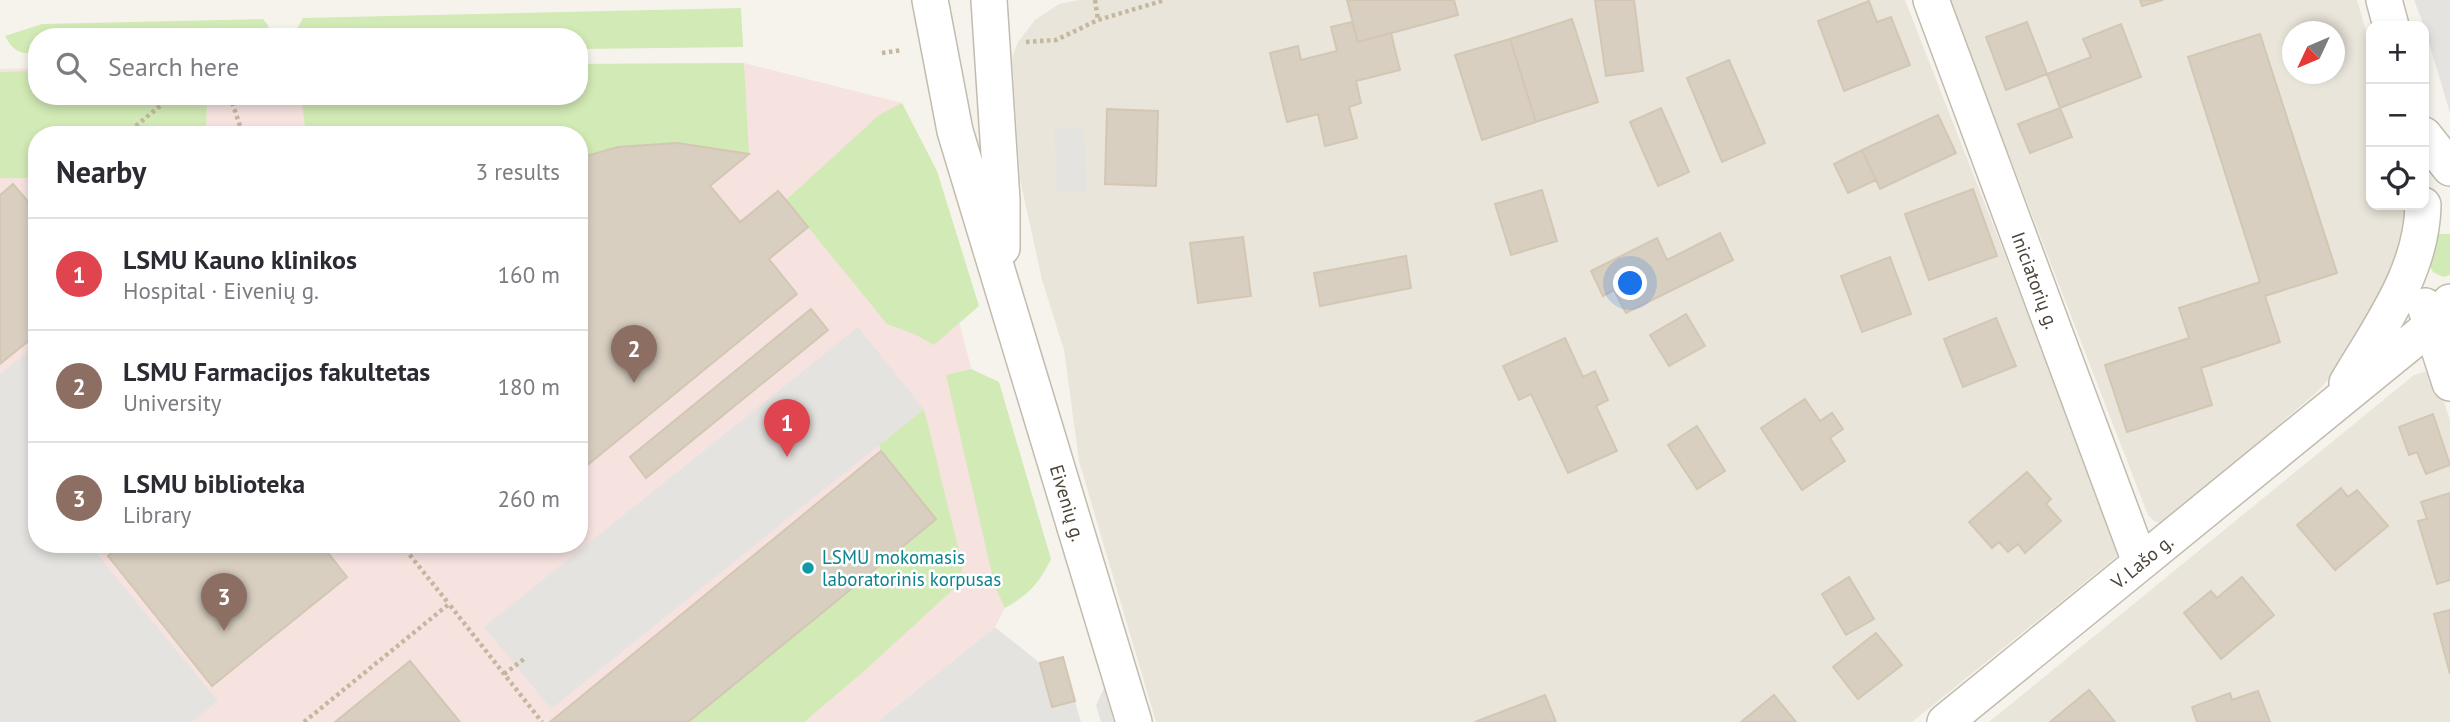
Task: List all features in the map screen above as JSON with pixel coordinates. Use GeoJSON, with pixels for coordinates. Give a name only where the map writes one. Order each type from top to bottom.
{"type":"FeatureCollection","features":[{"type":"Feature","properties":{"kind":"street","name":"Eivenių g."},"geometry":{"type":"LineString","coordinates":[[930,0],[955,131],[1134,722]]}},
{"type":"Feature","properties":{"kind":"street","name":"Eivenių g."},"geometry":{"type":"LineString","coordinates":[[989,0],[1002,200],[1002,283]]}},
{"type":"Feature","properties":{"kind":"street","name":"Iniciatorių g."},"geometry":{"type":"LineString","coordinates":[[1931,0],[2140,562]]}},
{"type":"Feature","properties":{"kind":"street"},"geometry":{"type":"LineString","coordinates":[[2384,0],[2390,21]]}},
{"type":"Feature","properties":{"kind":"street"},"geometry":{"type":"LineString","coordinates":[[2429,141],[2450,168]]}},
{"type":"Feature","properties":{"kind":"street","name":"V. Lašo g."},"geometry":{"type":"LineString","coordinates":[[2337,401],[2402,289],[2416,252],[2422,210]]}},
{"type":"Feature","properties":{"kind":"street"},"geometry":{"type":"LineString","coordinates":[[2402,289],[2427,307],[2441,313],[2450,383]]}},
{"type":"Feature","properties":{"kind":"street","name":"V. Lašo g."},"geometry":{"type":"LineString","coordinates":[[1945,722],[2441,313]]}},
{"type":"Feature","properties":{"kind":"path"},"geometry":{"type":"LineString","coordinates":[[1095,0],[1098,20]]}},
{"type":"Feature","properties":{"kind":"path"},"geometry":{"type":"LineString","coordinates":[[136,126],[161,105]]}},
{"type":"Feature","properties":{"kind":"path"},"geometry":{"type":"LineString","coordinates":[[233,105],[240,126]]}},
{"type":"Feature","properties":{"kind":"path"},"geometry":{"type":"LineString","coordinates":[[408,553],[542,722]]}},
{"type":"Feature","properties":{"kind":"path"},"geometry":{"type":"LineString","coordinates":[[304,722],[449,604]]}},
{"type":"Feature","properties":{"kind":"path"},"geometry":{"type":"LineString","coordinates":[[505,674],[524,659]]}},
{"type":"Feature","properties":{"kind":"shaded area"},"geometry":{"type":"Polygon","coordinates":[[[1079,0],[1905,0],[2120,549],[2116,557],[1912,722],[1156,722],[1079,461],[1064,350],[1042,280],[1020,179],[1012,58],[1018,42],[1035,20],[1059,4],[1079,0]]]}},
{"type":"Feature","properties":{"kind":"shaded area"},"geometry":{"type":"Polygon","coordinates":[[[1949,0],[2357,0],[2366,31],[2366,210],[2408,210],[2405,236],[2395,268],[2351,353],[2317,392],[2163,524],[2148,515],[1949,0]]]}},
{"type":"Feature","properties":{"kind":"shaded area"},"geometry":{"type":"Polygon","coordinates":[[[2414,0],[2450,0],[2450,113],[2429,43],[2429,21],[2422,21],[2414,0]]]}},
{"type":"Feature","properties":{"kind":"shaded area"},"geometry":{"type":"Polygon","coordinates":[[[744,63],[902,103],[1024,571],[995,627],[877,722],[0,722],[0,69],[28,68],[28,105],[588,105],[588,64],[744,63]]]}},
{"type":"Feature","properties":{"kind":"shaded area"},"geometry":{"type":"Polygon","coordinates":[[[1084,127],[1087,192],[1057,193],[1054,128],[1084,127]]]}},
{"type":"Feature","properties":{"kind":"shaded area"},"geometry":{"type":"Polygon","coordinates":[[[858,327],[924,409],[551,709],[484,627],[576,553],[588,553],[588,544],[858,327]]]}},
{"type":"Feature","properties":{"kind":"shaded area"},"geometry":{"type":"Polygon","coordinates":[[[28,351],[28,553],[96,553],[218,701],[192,722],[0,722],[0,374],[28,351]]]}},
{"type":"Feature","properties":{"kind":"shaded area"},"geometry":{"type":"Polygon","coordinates":[[[2427,371],[2435,373],[2450,421],[2450,722],[1989,722],[2414,375],[2427,371]]]}},
{"type":"Feature","properties":{"kind":"shaded area"},"geometry":{"type":"Polygon","coordinates":[[[995,627],[1040,663],[1052,707],[1075,701],[1081,722],[877,722],[995,627]]]}},
{"type":"Feature","properties":{"kind":"shaded area"},"geometry":{"type":"Polygon","coordinates":[[[1104,688],[1114,722],[1101,722],[1096,705],[1104,688]]]}},
{"type":"Feature","properties":{"kind":"green space"},"geometry":{"type":"Polygon","coordinates":[[[741,8],[743,47],[588,49],[588,28],[298,28],[303,18],[741,8]]]}},
{"type":"Feature","properties":{"kind":"green space"},"geometry":{"type":"Polygon","coordinates":[[[263,19],[268,28],[30,28],[42,24],[263,19]]]}},
{"type":"Feature","properties":{"kind":"green space"},"geometry":{"type":"Polygon","coordinates":[[[28,29],[28,53],[18,51],[5,36],[28,29]]]}},
{"type":"Feature","properties":{"kind":"green space"},"geometry":{"type":"Polygon","coordinates":[[[744,63],[749,154],[677,143],[588,157],[588,126],[305,126],[302,105],[588,105],[588,64],[744,63]]]}},
{"type":"Feature","properties":{"kind":"green space"},"geometry":{"type":"Polygon","coordinates":[[[28,71],[28,105],[207,105],[206,126],[28,126],[28,178],[0,178],[0,72],[28,71]]]}},
{"type":"Feature","properties":{"kind":"green space"},"geometry":{"type":"Polygon","coordinates":[[[902,103],[937,171],[979,306],[934,345],[887,324],[786,200],[879,115],[902,103]]]}},
{"type":"Feature","properties":{"kind":"green space"},"geometry":{"type":"Polygon","coordinates":[[[2433,234],[2450,234],[2450,275],[2443,277],[2433,272],[2428,263],[2433,234]]]}},
{"type":"Feature","properties":{"kind":"green space"},"geometry":{"type":"Polygon","coordinates":[[[971,369],[999,382],[1051,559],[1032,588],[1005,608],[995,587],[946,375],[971,369]]]}},
{"type":"Feature","properties":{"kind":"green space"},"geometry":{"type":"Polygon","coordinates":[[[924,409],[963,567],[958,585],[804,722],[688,722],[936,519],[879,445],[924,409]]]}},
{"type":"Feature","properties":{"kind":"building"},"geometry":{"type":"Polygon","coordinates":[[[1347,0],[1454,0],[1458,15],[1358,42],[1347,0]]]}},
{"type":"Feature","properties":{"kind":"building"},"geometry":{"type":"Polygon","coordinates":[[[1595,0],[1634,0],[1643,71],[1606,76],[1595,0]]]}},
{"type":"Feature","properties":{"kind":"building"},"geometry":{"type":"Polygon","coordinates":[[[2140,0],[2163,0],[2142,6],[2140,0]]]}},
{"type":"Feature","properties":{"kind":"building"},"geometry":{"type":"Polygon","coordinates":[[[1869,1],[1877,22],[1891,17],[1910,65],[1844,91],[1818,21],[1869,1]]]}},
{"type":"Feature","properties":{"kind":"building"},"geometry":{"type":"Polygon","coordinates":[[[1572,19],[1598,102],[1536,122],[1510,39],[1572,19]]]}},
{"type":"Feature","properties":{"kind":"building"},"geometry":{"type":"Polygon","coordinates":[[[1352,22],[1358,42],[1391,33],[1400,70],[1356,81],[1361,103],[1349,107],[1357,138],[1325,146],[1318,114],[1287,122],[1270,53],[1298,46],[1301,60],[1337,51],[1331,27],[1352,22]]]}},
{"type":"Feature","properties":{"kind":"building"},"geometry":{"type":"Polygon","coordinates":[[[2027,22],[2047,74],[2006,90],[1986,37],[2027,22]]]}},
{"type":"Feature","properties":{"kind":"building"},"geometry":{"type":"Polygon","coordinates":[[[2121,24],[2141,77],[2060,108],[2047,74],[2091,57],[2083,39],[2121,24]]]}},
{"type":"Feature","properties":{"kind":"building"},"geometry":{"type":"Polygon","coordinates":[[[2260,34],[2337,273],[2265,296],[2280,342],[2201,368],[2212,405],[2127,432],[2105,365],[2189,338],[2179,308],[2260,282],[2188,57],[2260,34]]]}},
{"type":"Feature","properties":{"kind":"building"},"geometry":{"type":"Polygon","coordinates":[[[1510,39],[1536,122],[1482,140],[1455,55],[1510,39]]]}},
{"type":"Feature","properties":{"kind":"building"},"geometry":{"type":"Polygon","coordinates":[[[1729,60],[1765,143],[1722,162],[1687,78],[1729,60]]]}},
{"type":"Feature","properties":{"kind":"building"},"geometry":{"type":"Polygon","coordinates":[[[1661,108],[1689,172],[1658,186],[1630,122],[1661,108]]]}},
{"type":"Feature","properties":{"kind":"building"},"geometry":{"type":"Polygon","coordinates":[[[2060,108],[2072,137],[2030,153],[2018,124],[2060,108]]]}},
{"type":"Feature","properties":{"kind":"building"},"geometry":{"type":"Polygon","coordinates":[[[1107,109],[1158,111],[1156,186],[1105,184],[1107,109]]]}},
{"type":"Feature","properties":{"kind":"building"},"geometry":{"type":"Polygon","coordinates":[[[1938,115],[1956,153],[1880,189],[1862,150],[1938,115]]]}},
{"type":"Feature","properties":{"kind":"building"},"geometry":{"type":"Polygon","coordinates":[[[677,143],[749,154],[710,186],[740,222],[778,191],[808,227],[769,259],[797,294],[588,465],[588,155],[618,147],[677,143]]]}},
{"type":"Feature","properties":{"kind":"building"},"geometry":{"type":"Polygon","coordinates":[[[1862,150],[1876,180],[1848,193],[1834,164],[1862,150]]]}},
{"type":"Feature","properties":{"kind":"building"},"geometry":{"type":"Polygon","coordinates":[[[13,184],[28,202],[28,341],[0,364],[0,195],[13,184]]]}},
{"type":"Feature","properties":{"kind":"building"},"geometry":{"type":"Polygon","coordinates":[[[1973,189],[1997,256],[1929,280],[1905,214],[1973,189]]]}},
{"type":"Feature","properties":{"kind":"building"},"geometry":{"type":"Polygon","coordinates":[[[1542,190],[1557,241],[1511,255],[1495,204],[1542,190]]]}},
{"type":"Feature","properties":{"kind":"building"},"geometry":{"type":"Polygon","coordinates":[[[1720,233],[1733,260],[1626,313],[1614,290],[1603,296],[1591,271],[1657,238],[1667,260],[1720,233]]]}},
{"type":"Feature","properties":{"kind":"building"},"geometry":{"type":"Polygon","coordinates":[[[1243,237],[1251,296],[1198,303],[1190,243],[1243,237]]]}},
{"type":"Feature","properties":{"kind":"building"},"geometry":{"type":"Polygon","coordinates":[[[1406,256],[1411,288],[1320,306],[1314,273],[1406,256]]]}},
{"type":"Feature","properties":{"kind":"building"},"geometry":{"type":"Polygon","coordinates":[[[1890,257],[1911,314],[1862,332],[1841,276],[1890,257]]]}},
{"type":"Feature","properties":{"kind":"building"},"geometry":{"type":"Polygon","coordinates":[[[811,309],[828,330],[646,478],[630,457],[811,309]]]}},
{"type":"Feature","properties":{"kind":"building"},"geometry":{"type":"Polygon","coordinates":[[[1686,314],[1705,346],[1669,366],[1650,335],[1686,314]]]}},
{"type":"Feature","properties":{"kind":"building"},"geometry":{"type":"Polygon","coordinates":[[[1996,318],[2016,366],[1963,387],[1944,339],[1996,318]]]}},
{"type":"Feature","properties":{"kind":"building"},"geometry":{"type":"Polygon","coordinates":[[[1565,338],[1583,377],[1595,371],[1608,400],[1596,406],[1617,451],[1568,473],[1531,394],[1519,400],[1503,366],[1565,338]]]}},
{"type":"Feature","properties":{"kind":"building"},"geometry":{"type":"Polygon","coordinates":[[[1805,399],[1820,421],[1832,413],[1843,429],[1830,438],[1845,461],[1802,490],[1761,428],[1805,399]]]}},
{"type":"Feature","properties":{"kind":"building"},"geometry":{"type":"Polygon","coordinates":[[[2433,414],[2450,465],[2426,474],[2417,452],[2409,455],[2399,427],[2433,414]]]}},
{"type":"Feature","properties":{"kind":"building"},"geometry":{"type":"Polygon","coordinates":[[[1697,426],[1725,471],[1697,489],[1668,445],[1697,426]]]}},
{"type":"Feature","properties":{"kind":"building","name":"LSMU mokomasis laboratorinis korpusas"},"geometry":{"type":"Polygon","coordinates":[[[881,451],[936,519],[817,617],[688,722],[550,722],[881,451]]]}},
{"type":"Feature","properties":{"kind":"building"},"geometry":{"type":"Polygon","coordinates":[[[2027,472],[2051,499],[2046,504],[2061,521],[2025,553],[2018,544],[2008,552],[1999,542],[1992,548],[1969,522],[2027,472]]]}},
{"type":"Feature","properties":{"kind":"building"},"geometry":{"type":"Polygon","coordinates":[[[2341,488],[2348,497],[2357,490],[2388,526],[2335,570],[2297,525],[2341,488]]]}},
{"type":"Feature","properties":{"kind":"building"},"geometry":{"type":"Polygon","coordinates":[[[2450,493],[2450,580],[2437,584],[2418,521],[2427,519],[2421,502],[2450,493]]]}},
{"type":"Feature","properties":{"kind":"building"},"geometry":{"type":"Polygon","coordinates":[[[112,553],[328,553],[347,577],[212,686],[108,556],[112,553]]]}},
{"type":"Feature","properties":{"kind":"building"},"geometry":{"type":"Polygon","coordinates":[[[1849,577],[1874,619],[1846,635],[1822,594],[1849,577]]]}},
{"type":"Feature","properties":{"kind":"building"},"geometry":{"type":"Polygon","coordinates":[[[2242,577],[2274,615],[2221,659],[2184,613],[2211,591],[2217,598],[2242,577]]]}},
{"type":"Feature","properties":{"kind":"building"},"geometry":{"type":"Polygon","coordinates":[[[2450,610],[2450,674],[2434,614],[2450,610]]]}},
{"type":"Feature","properties":{"kind":"building"},"geometry":{"type":"Polygon","coordinates":[[[1876,633],[1902,665],[1858,699],[1833,667],[1876,633]]]}},
{"type":"Feature","properties":{"kind":"building"},"geometry":{"type":"Polygon","coordinates":[[[1063,657],[1075,701],[1052,707],[1040,663],[1063,657]]]}},
{"type":"Feature","properties":{"kind":"building"},"geometry":{"type":"Polygon","coordinates":[[[410,661],[460,722],[335,722],[410,661]]]}},
{"type":"Feature","properties":{"kind":"building"},"geometry":{"type":"Polygon","coordinates":[[[2089,690],[2115,722],[2050,722],[2089,690]]]}},
{"type":"Feature","properties":{"kind":"building"},"geometry":{"type":"Polygon","coordinates":[[[2258,691],[2270,722],[2197,722],[2192,707],[2230,693],[2232,700],[2258,691]]]}},
{"type":"Feature","properties":{"kind":"building"},"geometry":{"type":"Polygon","coordinates":[[[1545,695],[1556,722],[1475,722],[1545,695]]]}},
{"type":"Feature","properties":{"kind":"building"},"geometry":{"type":"Polygon","coordinates":[[[1774,695],[1796,722],[1741,722],[1774,695]]]}},
{"type":"Feature","properties":{"kind":"place","name":"LSMU Farmacijos fakultetas"},"geometry":{"type":"Point","coordinates":[634,383]}},
{"type":"Feature","properties":{"kind":"place","name":"LSMU Kauno klinikos"},"geometry":{"type":"Point","coordinates":[787,457]}},
{"type":"Feature","properties":{"kind":"place","name":"LSMU mokomasis laboratorinis korpusas"},"geometry":{"type":"Point","coordinates":[808,568]}},
{"type":"Feature","properties":{"kind":"place","name":"LSMU biblioteka"},"geometry":{"type":"Point","coordinates":[224,631]}}]}
